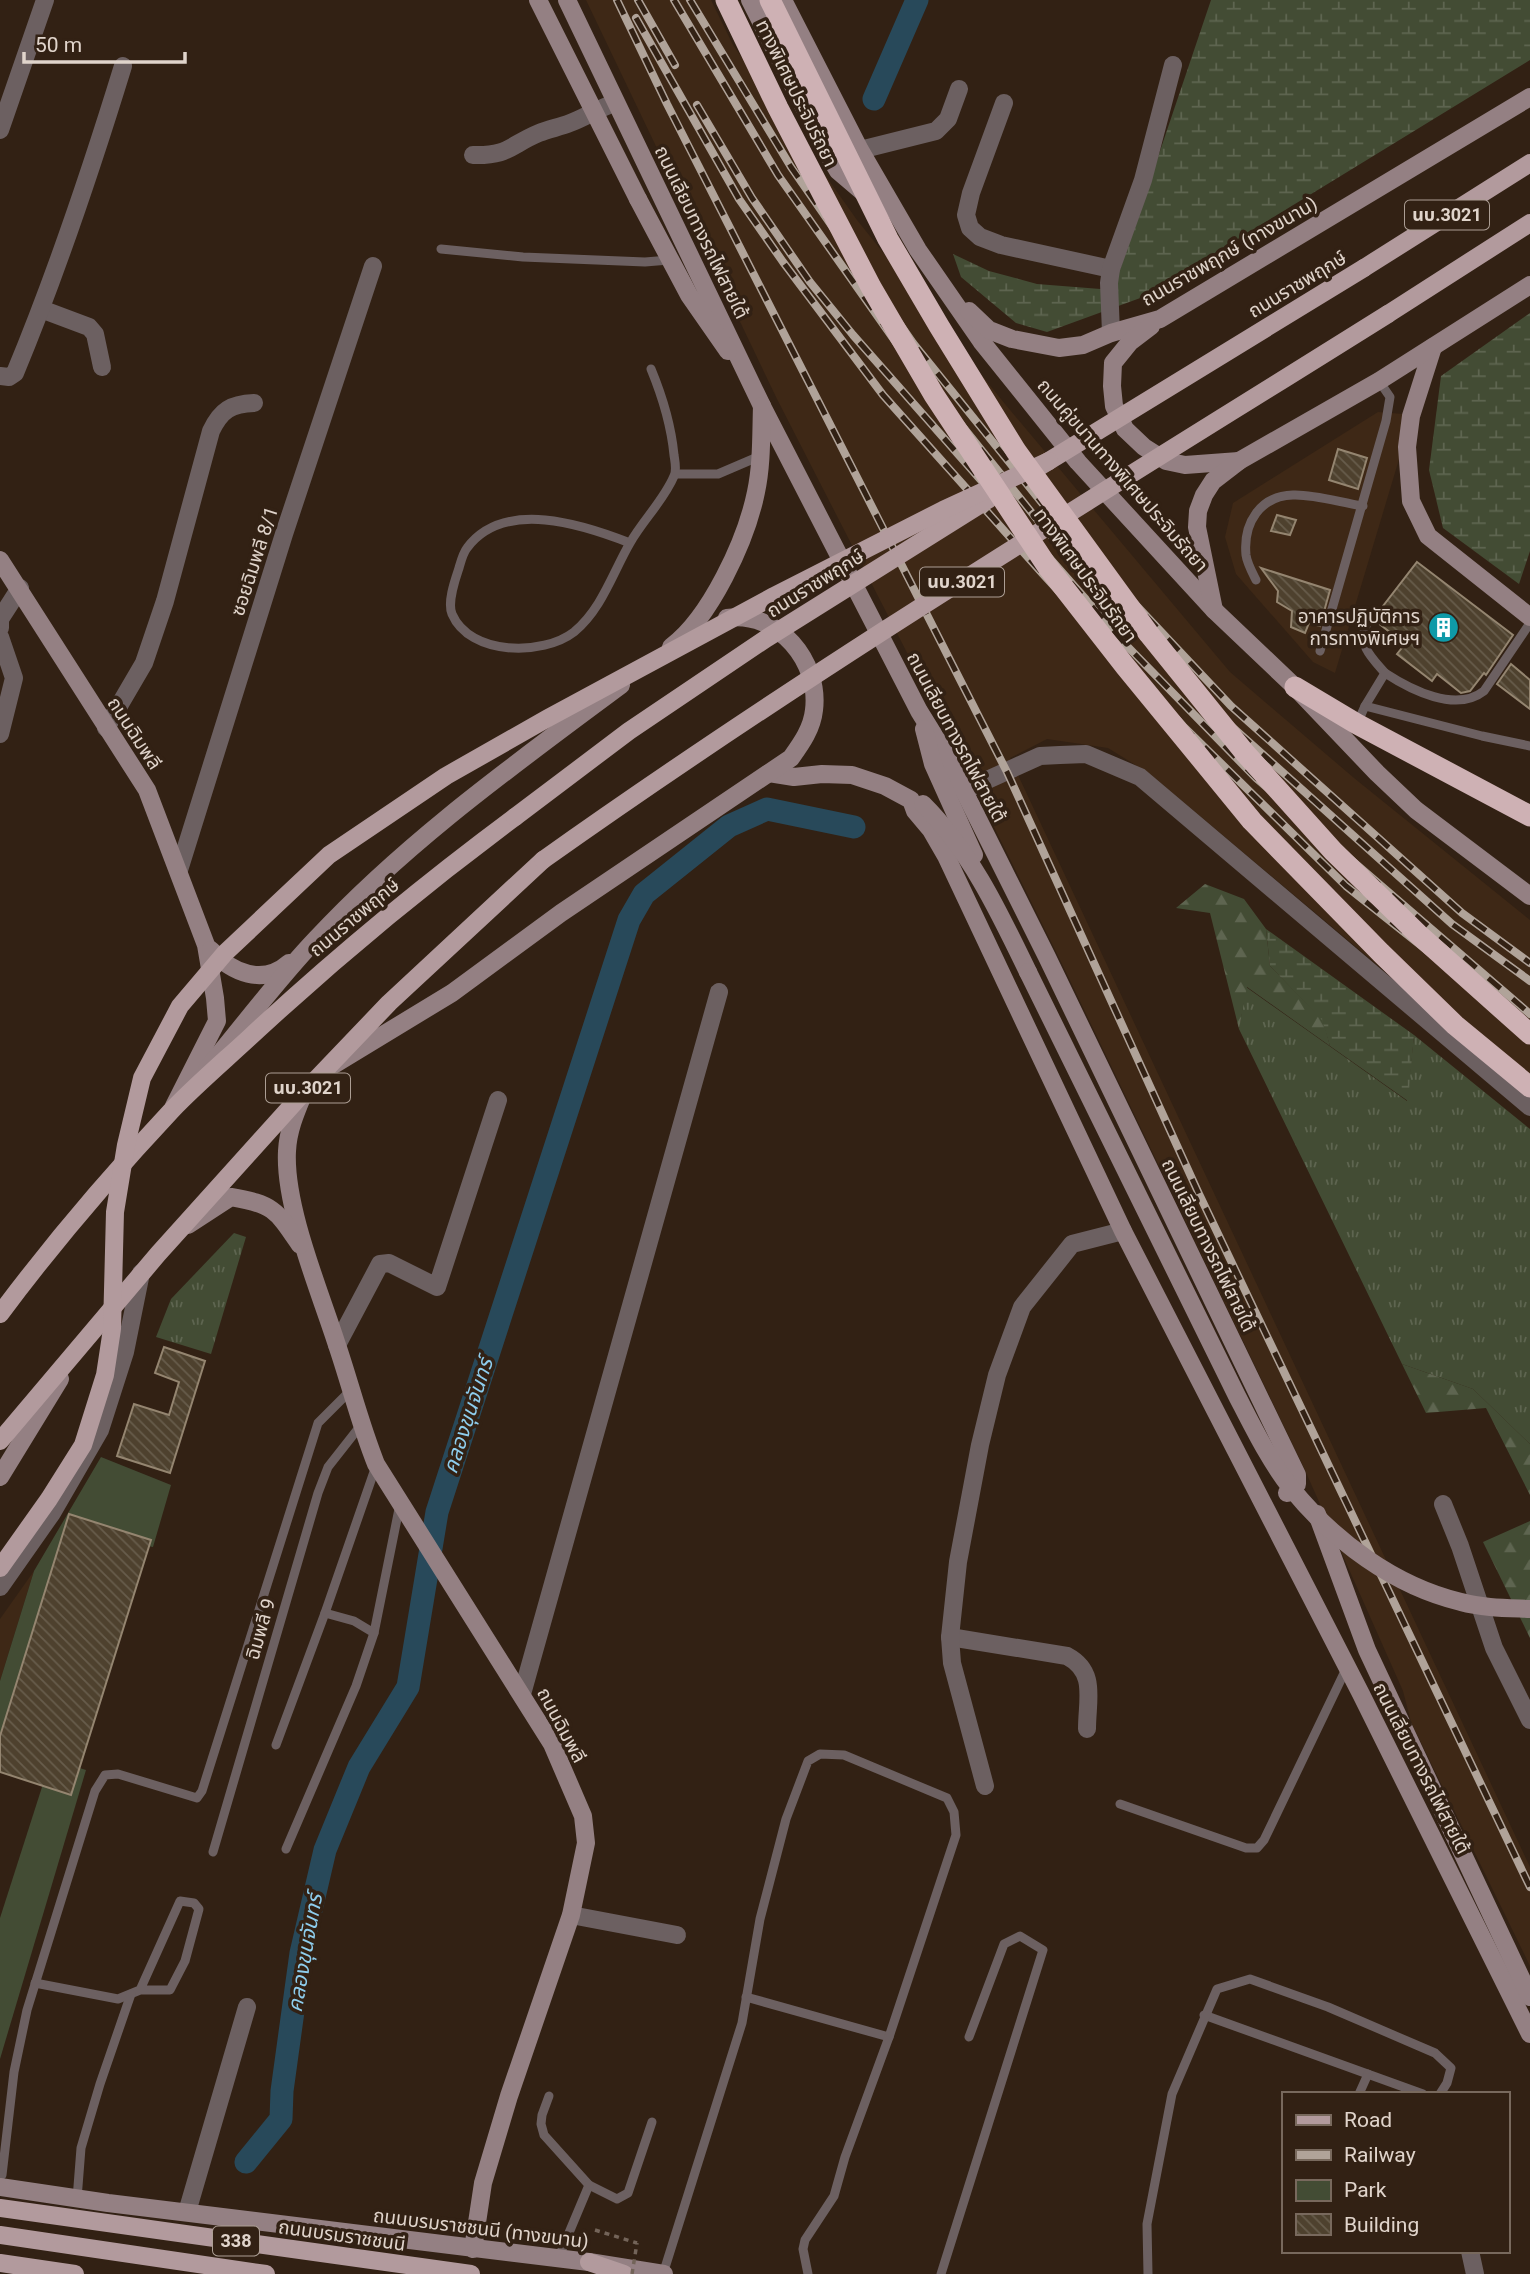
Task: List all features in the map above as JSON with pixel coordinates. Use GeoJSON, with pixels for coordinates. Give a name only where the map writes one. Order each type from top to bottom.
{"type":"FeatureCollection","features":[{"type":"Feature","properties":{"kind":"highway","name":"ทางพิเศษประจิมรัถยา"},"geometry":{"type":"LineString","coordinates":[[726,0],[778,108],[871,287],[934,395],[1047,566],[1252,821],[1455,1025],[1530,1087]]}},
{"type":"Feature","properties":{"kind":"highway","name":"ทางพิเศษประจิมรัถยา"},"geometry":{"type":"LineString","coordinates":[[770,0],[888,239],[932,315],[1016,451],[1142,623],[1245,753],[1333,851],[1418,934],[1530,1034]]}},
{"type":"Feature","properties":{"kind":"highway"},"geometry":{"type":"LineString","coordinates":[[1295,687],[1361,715],[1530,816]]}},
{"type":"Feature","properties":{"kind":"main road"},"geometry":{"type":"LineString","coordinates":[[538,0],[669,260],[705,320],[751,382]]}},
{"type":"Feature","properties":{"kind":"main road","name":"ถนนเลียบทางรถไฟสายใต้"},"geometry":{"type":"LineString","coordinates":[[567,0],[762,406],[919,711],[946,753],[1047,957],[1297,1475],[1297,1484],[1281,1497],[1273,1508],[1273,1523]]}},
{"type":"Feature","properties":{"kind":"main road"},"geometry":{"type":"LineString","coordinates":[[750,0],[838,171],[897,216]]}},
{"type":"Feature","properties":{"kind":"main road","name":"ถนนคู่ขนานทางพิเศษประจิมรัถยา"},"geometry":{"type":"LineString","coordinates":[[783,0],[860,150],[940,284],[981,341],[1078,462],[1214,610],[1295,687],[1377,773],[1416,810],[1530,896]]}},
{"type":"Feature","properties":{"kind":"main road","name":"ถนนราชพฤกษ์ (ทางขนาน)"},"geometry":{"type":"LineString","coordinates":[[940,284],[989,330],[1012,339],[1059,348],[1083,345],[1160,319],[1530,97]]}},
{"type":"Feature","properties":{"kind":"main road","name":"ถนนราชพฤกษ์"},"geometry":{"type":"LineString","coordinates":[[173,1109],[347,949],[405,900],[629,730],[767,638],[1530,163]]}},
{"type":"Feature","properties":{"kind":"main road","name":"นบ.3021"},"geometry":{"type":"LineString","coordinates":[[0,1441],[141,1273],[304,1092],[390,1003],[543,860],[663,774],[1530,223]]}},
{"type":"Feature","properties":{"kind":"main road"},"geometry":{"type":"LineString","coordinates":[[1214,610],[1197,527],[1198,511],[1213,481],[1239,461],[1379,381],[1530,285]]}},
{"type":"Feature","properties":{"kind":"main road"},"geometry":{"type":"LineString","coordinates":[[1160,319],[1130,342],[1113,363],[1114,406],[1125,429],[1144,447],[1166,461],[1185,465],[1239,461]]}},
{"type":"Feature","properties":{"kind":"main road"},"geometry":{"type":"LineString","coordinates":[[1433,346],[1411,416],[1407,447],[1410,501],[1428,536],[1530,617]]}},
{"type":"Feature","properties":{"kind":"main road","name":"ถนนราชพฤกษ์"},"geometry":{"type":"LineString","coordinates":[[0,1314],[86,1206],[173,1109],[316,939],[382,875],[482,788],[686,636],[714,593],[744,532],[756,493],[762,406]]}},
{"type":"Feature","properties":{"kind":"main road"},"geometry":{"type":"LineString","coordinates":[[0,1568],[83,1445],[105,1375],[112,1328],[115,1212],[126,1145],[142,1078],[180,1006],[225,953],[328,855],[446,776],[799,583],[943,510],[1049,461]]}},
{"type":"Feature","properties":{"kind":"main road","name":"ถนนฉิมพลี"},"geometry":{"type":"LineString","coordinates":[[0,560],[147,790],[206,944],[217,1021],[173,1109]]}},
{"type":"Feature","properties":{"kind":"main road"},"geometry":{"type":"LineString","coordinates":[[326,1069],[452,993],[562,913],[791,758],[806,737],[814,712],[814,685],[806,660],[790,639],[767,624],[743,617],[721,619],[686,636]]}},
{"type":"Feature","properties":{"kind":"main road"},"geometry":{"type":"LineString","coordinates":[[919,711],[933,764],[1028,972],[1237,1396],[1265,1449],[1290,1486],[1327,1528],[1372,1563],[1420,1588],[1460,1602],[1530,1609]]}},
{"type":"Feature","properties":{"kind":"main road","name":"ถนนเลียบทางรถไฟสายใต้"},"geometry":{"type":"LineString","coordinates":[[769,773],[794,777],[852,775],[885,786],[911,800],[915,811],[931,830],[946,856],[1123,1231],[1347,1667],[1530,2034]]}},
{"type":"Feature","properties":{"kind":"main road"},"geometry":{"type":"LineString","coordinates":[[911,800],[922,804],[940,821],[994,900]]}},
{"type":"Feature","properties":{"kind":"main road","name":"ถนนฉิมพลี"},"geometry":{"type":"LineString","coordinates":[[206,944],[220,960],[239,971],[261,977],[281,970],[316,939]]}},
{"type":"Feature","properties":{"kind":"main road","name":"ถนนฉิมพลี"},"geometry":{"type":"LineString","coordinates":[[304,1092],[289,1129],[286,1154],[290,1186],[306,1254],[376,1464],[552,1744],[583,1816],[586,1843],[571,1915],[509,2096],[483,2183],[474,2249]]}},
{"type":"Feature","properties":{"kind":"main road","name":"ถนนฉิมพลี"},"geometry":{"type":"LineString","coordinates":[[176,1233],[231,1197],[259,1202],[278,1213],[306,1254]]}},
{"type":"Feature","properties":{"kind":"main road","name":"ถนนราชพฤกษ์"},"geometry":{"type":"LineString","coordinates":[[0,1301],[29,1275]]}},
{"type":"Feature","properties":{"kind":"main road"},"geometry":{"type":"LineString","coordinates":[[0,1477],[90,1332]]}},
{"type":"Feature","properties":{"kind":"main road","name":"ถนนเลียบทางรถไฟสายใต้"},"geometry":{"type":"LineString","coordinates":[[1287,1493],[1302,1494],[1313,1503],[1367,1650],[1530,1997]]}},
{"type":"Feature","properties":{"kind":"main road","name":"ถนนบรมราชชนนี (ทางขนาน)"},"geometry":{"type":"LineString","coordinates":[[1,2179],[41,2194],[589,2262],[664,2274]]}},
{"type":"Feature","properties":{"kind":"main road","name":"ถนนบรมราชชนนี"},"geometry":{"type":"LineString","coordinates":[[0,2208],[471,2274]]}},
{"type":"Feature","properties":{"kind":"main road","name":"338"},"geometry":{"type":"LineString","coordinates":[[0,2235],[266,2274]]}},
{"type":"Feature","properties":{"kind":"main road"},"geometry":{"type":"LineString","coordinates":[[589,2262],[624,2274]]}},
{"type":"Feature","properties":{"kind":"main road"},"geometry":{"type":"LineString","coordinates":[[0,2263],[75,2274]]}},
{"type":"Feature","properties":{"kind":"street"},"geometry":{"type":"LineString","coordinates":[[0,130],[46,0]]}},
{"type":"Feature","properties":{"kind":"street"},"geometry":{"type":"LineString","coordinates":[[1111,334],[1108,283],[1111,269],[1143,180],[1173,65]]}},
{"type":"Feature","properties":{"kind":"street"},"geometry":{"type":"LineString","coordinates":[[0,376],[9,377],[15,373],[41,309],[79,204],[123,66]]}},
{"type":"Feature","properties":{"kind":"street"},"geometry":{"type":"LineString","coordinates":[[860,150],[936,131],[948,119],[959,89]]}},
{"type":"Feature","properties":{"kind":"street"},"geometry":{"type":"LineString","coordinates":[[473,155],[491,156],[504,152],[537,134],[572,123],[615,103]]}},
{"type":"Feature","properties":{"kind":"street"},"geometry":{"type":"LineString","coordinates":[[1004,103],[971,193],[966,215],[970,228],[980,237],[1001,244],[1111,269]]}},
{"type":"Feature","properties":{"kind":"street","name":"ซอยฉิมพลี 8/1"},"geometry":{"type":"LineString","coordinates":[[179,870],[284,534],[373,266]]}},
{"type":"Feature","properties":{"kind":"street"},"geometry":{"type":"LineString","coordinates":[[41,309],[89,327],[95,334],[102,367]]}},
{"type":"Feature","properties":{"kind":"street"},"geometry":{"type":"LineString","coordinates":[[106,728],[144,663],[165,601],[211,431],[226,408],[254,403]]}},
{"type":"Feature","properties":{"kind":"street"},"geometry":{"type":"LineString","coordinates":[[0,628],[0,619],[20,588]]}},
{"type":"Feature","properties":{"kind":"street"},"geometry":{"type":"LineString","coordinates":[[0,637],[14,678],[0,734]]}},
{"type":"Feature","properties":{"kind":"street"},"geometry":{"type":"LineString","coordinates":[[963,791],[1040,756],[1086,754],[1140,777],[1530,1107]]}},
{"type":"Feature","properties":{"kind":"street"},"geometry":{"type":"LineString","coordinates":[[522,1694],[719,992]]}},
{"type":"Feature","properties":{"kind":"street"},"geometry":{"type":"LineString","coordinates":[[337,1345],[380,1264],[389,1263],[437,1287],[498,1100]]}},
{"type":"Feature","properties":{"kind":"street"},"geometry":{"type":"LineString","coordinates":[[985,1786],[952,1663],[950,1637],[958,1562],[980,1445],[997,1375],[1022,1307],[1072,1244],[1123,1231]]}},
{"type":"Feature","properties":{"kind":"street"},"geometry":{"type":"LineString","coordinates":[[0,1587],[52,1513],[100,1430],[125,1352],[141,1273]]}},
{"type":"Feature","properties":{"kind":"street"},"geometry":{"type":"LineString","coordinates":[[1443,1504],[1494,1648],[1530,1720]]}},
{"type":"Feature","properties":{"kind":"street"},"geometry":{"type":"LineString","coordinates":[[950,1637],[1067,1656],[1078,1662],[1087,1674],[1087,1729]]}},
{"type":"Feature","properties":{"kind":"street"},"geometry":{"type":"LineString","coordinates":[[571,1915],[677,1935]]}},
{"type":"Feature","properties":{"kind":"street"},"geometry":{"type":"LineString","coordinates":[[187,2212],[247,2007]]}},
{"type":"Feature","properties":{"kind":"street"},"geometry":{"type":"LineString","coordinates":[[1470,2253],[1475,2274]]}},
{"type":"Feature","properties":{"kind":"lane"},"geometry":{"type":"LineString","coordinates":[[441,249],[523,257],[645,262],[669,260]]}},
{"type":"Feature","properties":{"kind":"lane"},"geometry":{"type":"LineString","coordinates":[[630,543],[593,529],[559,521],[522,519],[498,525],[478,537],[466,549],[454,583],[451,612],[460,626],[480,642],[512,649],[545,646],[573,632],[592,611],[630,543],[676,474],[672,429],[651,369]]}},
{"type":"Feature","properties":{"kind":"lane"},"geometry":{"type":"LineString","coordinates":[[1320,651],[1386,421],[1390,397],[1379,381]]}},
{"type":"Feature","properties":{"kind":"lane"},"geometry":{"type":"LineString","coordinates":[[676,474],[719,474],[760,456]]}},
{"type":"Feature","properties":{"kind":"lane"},"geometry":{"type":"LineString","coordinates":[[1256,580],[1246,557],[1247,538],[1251,520],[1261,506],[1274,498],[1294,495],[1363,506]]}},
{"type":"Feature","properties":{"kind":"lane"},"geometry":{"type":"LineString","coordinates":[[1366,626],[1362,634],[1364,646],[1385,673],[1406,686],[1438,697],[1464,700],[1475,698],[1484,691],[1530,623]]}},
{"type":"Feature","properties":{"kind":"lane"},"geometry":{"type":"LineString","coordinates":[[1385,673],[1361,715],[1530,746]]}},
{"type":"Feature","properties":{"kind":"lane"},"geometry":{"type":"LineString","coordinates":[[1,2179],[14,2072],[27,2010],[95,1791],[105,1775],[118,1774],[197,1798],[202,1791],[318,1423],[351,1391]]}},
{"type":"Feature","properties":{"kind":"lane","name":"ฉิมพลี 9"},"geometry":{"type":"LineString","coordinates":[[213,1852],[318,1493],[328,1467],[361,1425]]}},
{"type":"Feature","properties":{"kind":"lane"},"geometry":{"type":"LineString","coordinates":[[276,1745],[376,1464]]}},
{"type":"Feature","properties":{"kind":"lane"},"geometry":{"type":"LineString","coordinates":[[286,1849],[356,1686],[374,1633],[404,1508]]}},
{"type":"Feature","properties":{"kind":"lane"},"geometry":{"type":"LineString","coordinates":[[325,1613],[354,1621],[374,1633]]}},
{"type":"Feature","properties":{"kind":"lane"},"geometry":{"type":"LineString","coordinates":[[1120,1804],[1246,1848],[1257,1848],[1264,1840],[1347,1667]]}},
{"type":"Feature","properties":{"kind":"lane"},"geometry":{"type":"LineString","coordinates":[[664,2274],[741,2023],[760,1919],[786,1819],[799,1781],[808,1761],[820,1754],[844,1755],[947,1798],[954,1812],[956,1835],[834,2196],[805,2240],[803,2249],[808,2274]]}},
{"type":"Feature","properties":{"kind":"lane"},"geometry":{"type":"LineString","coordinates":[[35,1983],[118,1999],[136,1992],[170,1990],[185,1961],[199,1909],[194,1903],[180,1901],[136,1992],[100,2084],[81,2148],[77,2199]]}},
{"type":"Feature","properties":{"kind":"lane"},"geometry":{"type":"LineString","coordinates":[[941,2274],[1043,1950],[1020,1936],[1004,1944],[969,2037]]}},
{"type":"Feature","properties":{"kind":"lane"},"geometry":{"type":"LineString","coordinates":[[1148,2274],[1147,2224],[1172,2094],[1217,1989],[1250,1979],[1328,2007],[1435,2053],[1451,2068],[1441,2092]]}},
{"type":"Feature","properties":{"kind":"lane"},"geometry":{"type":"LineString","coordinates":[[746,1997],[889,2037]]}},
{"type":"Feature","properties":{"kind":"lane"},"geometry":{"type":"LineString","coordinates":[[1204,2015],[1418,2092]]}},
{"type":"Feature","properties":{"kind":"lane"},"geometry":{"type":"LineString","coordinates":[[1360,2092],[1368,2074]]}},
{"type":"Feature","properties":{"kind":"lane"},"geometry":{"type":"LineString","coordinates":[[549,2096],[542,2115],[544,2135],[589,2185],[617,2199],[627,2194],[652,2122]]}},
{"type":"Feature","properties":{"kind":"lane"},"geometry":{"type":"LineString","coordinates":[[558,2259],[589,2185]]}},
{"type":"Feature","properties":{"kind":"path"},"geometry":{"type":"LineString","coordinates":[[595,2230],[637,2243],[632,2274]]}},
{"type":"Feature","properties":{"kind":"shaded area"},"geometry":{"type":"Polygon","coordinates":[[[586,0],[711,0],[733,45],[857,220],[1005,404],[1230,672],[1354,778],[1530,920],[1530,1093],[1150,774],[1108,748],[1047,739],[1010,758],[1530,1867],[1530,1966],[1411,1722],[1403,1691],[1304,1468],[1065,970],[777,399],[586,0]]]}},
{"type":"Feature","properties":{"kind":"shaded area"},"geometry":{"type":"Polygon","coordinates":[[[1378,412],[1403,414],[1400,456],[1335,673],[1313,662],[1236,574],[1225,537],[1233,503],[1378,412]]]}},
{"type":"Feature","properties":{"kind":"shaded area"},"geometry":{"type":"Polygon","coordinates":[[[34,1571],[0,1681],[0,1619],[34,1571]]]}},
{"type":"Feature","properties":{"kind":"green space"},"geometry":{"type":"Polygon","coordinates":[[[1211,0],[1530,0],[1530,60],[1143,297],[1047,332],[1016,323],[961,277],[953,254],[989,271],[1037,284],[1113,290],[1211,0]]]}},
{"type":"Feature","properties":{"kind":"green space"},"geometry":{"type":"Polygon","coordinates":[[[1530,313],[1530,551],[1519,584],[1443,528],[1429,470],[1441,376],[1530,313]]]}},
{"type":"Feature","properties":{"kind":"green space"},"geometry":{"type":"Polygon","coordinates":[[[1205,884],[1244,899],[1266,929],[1270,966],[1323,1020],[1330,1046],[1247,987],[1239,1029],[1210,913],[1176,908],[1205,884]]]}},
{"type":"Feature","properties":{"kind":"green space"},"geometry":{"type":"Polygon","coordinates":[[[1266,929],[1414,1035],[1408,1101],[1330,1046],[1322,1020],[1270,966],[1266,929]]]}},
{"type":"Feature","properties":{"kind":"green space"},"geometry":{"type":"Polygon","coordinates":[[[1246,987],[1407,1101],[1414,1035],[1530,1129],[1530,1444],[1473,1389],[1402,1364],[1239,1029],[1246,987]]]}},
{"type":"Feature","properties":{"kind":"green space"},"geometry":{"type":"Polygon","coordinates":[[[234,1233],[246,1237],[211,1354],[156,1337],[171,1299],[234,1233]]]}},
{"type":"Feature","properties":{"kind":"green space"},"geometry":{"type":"Polygon","coordinates":[[[1402,1364],[1473,1389],[1530,1444],[1530,1495],[1486,1408],[1426,1413],[1402,1364]]]}},
{"type":"Feature","properties":{"kind":"green space"},"geometry":{"type":"Polygon","coordinates":[[[101,1457],[171,1485],[153,1547],[78,1534],[0,1752],[0,1681],[34,1571],[101,1457]]]}},
{"type":"Feature","properties":{"kind":"green space"},"geometry":{"type":"Polygon","coordinates":[[[1530,1521],[1530,1638],[1483,1542],[1530,1521]]]}},
{"type":"Feature","properties":{"kind":"green space"},"geometry":{"type":"Polygon","coordinates":[[[51,1759],[86,1770],[0,2059],[0,1918],[51,1759]]]}},
{"type":"Feature","properties":{"kind":"building"},"geometry":{"type":"Polygon","coordinates":[[[1338,449],[1367,458],[1358,489],[1329,480],[1338,449]]]}},
{"type":"Feature","properties":{"kind":"building"},"geometry":{"type":"Polygon","coordinates":[[[1277,515],[1296,520],[1290,535],[1271,531],[1277,515]]]}},
{"type":"Feature","properties":{"kind":"building","name":"อาคารปฏิบัติการ การทางพิเศษฯ"},"geometry":{"type":"Polygon","coordinates":[[[1417,562],[1513,635],[1486,675],[1484,673],[1470,691],[1461,693],[1437,674],[1432,681],[1397,654],[1405,644],[1373,619],[1417,562]]]}},
{"type":"Feature","properties":{"kind":"building"},"geometry":{"type":"Polygon","coordinates":[[[1261,568],[1330,590],[1320,626],[1309,623],[1305,633],[1291,627],[1292,611],[1277,602],[1278,591],[1261,568]]]}},
{"type":"Feature","properties":{"kind":"building"},"geometry":{"type":"Polygon","coordinates":[[[1511,664],[1530,680],[1530,709],[1497,684],[1511,664]]]}},
{"type":"Feature","properties":{"kind":"building"},"geometry":{"type":"Polygon","coordinates":[[[164,1347],[205,1361],[170,1473],[117,1456],[134,1404],[169,1415],[179,1382],[155,1373],[164,1347]]]}},
{"type":"Feature","properties":{"kind":"building"},"geometry":{"type":"Polygon","coordinates":[[[69,1514],[151,1540],[71,1795],[0,1772],[0,1736],[69,1514]]]}},
{"type":"Feature","properties":{"kind":"waterway"},"geometry":{"type":"LineString","coordinates":[[874,99],[917,0]]}},
{"type":"Feature","properties":{"kind":"waterway","name":"คลองขุนจันทร์"},"geometry":{"type":"LineString","coordinates":[[246,2162],[281,2119],[282,2091],[301,1953],[325,1850],[359,1767],[408,1687],[437,1512],[629,920],[644,894],[729,826],[767,809],[854,827]]}},
{"type":"Feature","properties":{"kind":"railway"},"geometry":{"type":"LineString","coordinates":[[617,0],[667,104],[1007,772],[1199,1194],[1530,1887]]}},
{"type":"Feature","properties":{"kind":"railway"},"geometry":{"type":"LineString","coordinates":[[638,0],[675,65]]}},
{"type":"Feature","properties":{"kind":"railway"},"geometry":{"type":"LineString","coordinates":[[674,0],[778,175],[902,351],[1044,528],[1221,717],[1452,924],[1530,981]]}},
{"type":"Feature","properties":{"kind":"railway"},"geometry":{"type":"LineString","coordinates":[[690,0],[791,167],[913,343],[1055,519],[1231,706],[1462,913],[1530,963]]}},
{"type":"Feature","properties":{"kind":"railway"},"geometry":{"type":"LineString","coordinates":[[636,18],[739,199],[883,395],[1183,726],[1346,886],[1530,1032]]}},
{"type":"Feature","properties":{"kind":"railway"},"geometry":{"type":"LineString","coordinates":[[697,105],[752,198],[810,282],[853,335],[1127,646],[1256,778],[1530,1014]]}},
{"type":"Feature","properties":{"kind":"place","name":"อาคารปฏิบัติการ การทางพิเศษฯ"},"geometry":{"type":"Point","coordinates":[1443,627]}}]}
